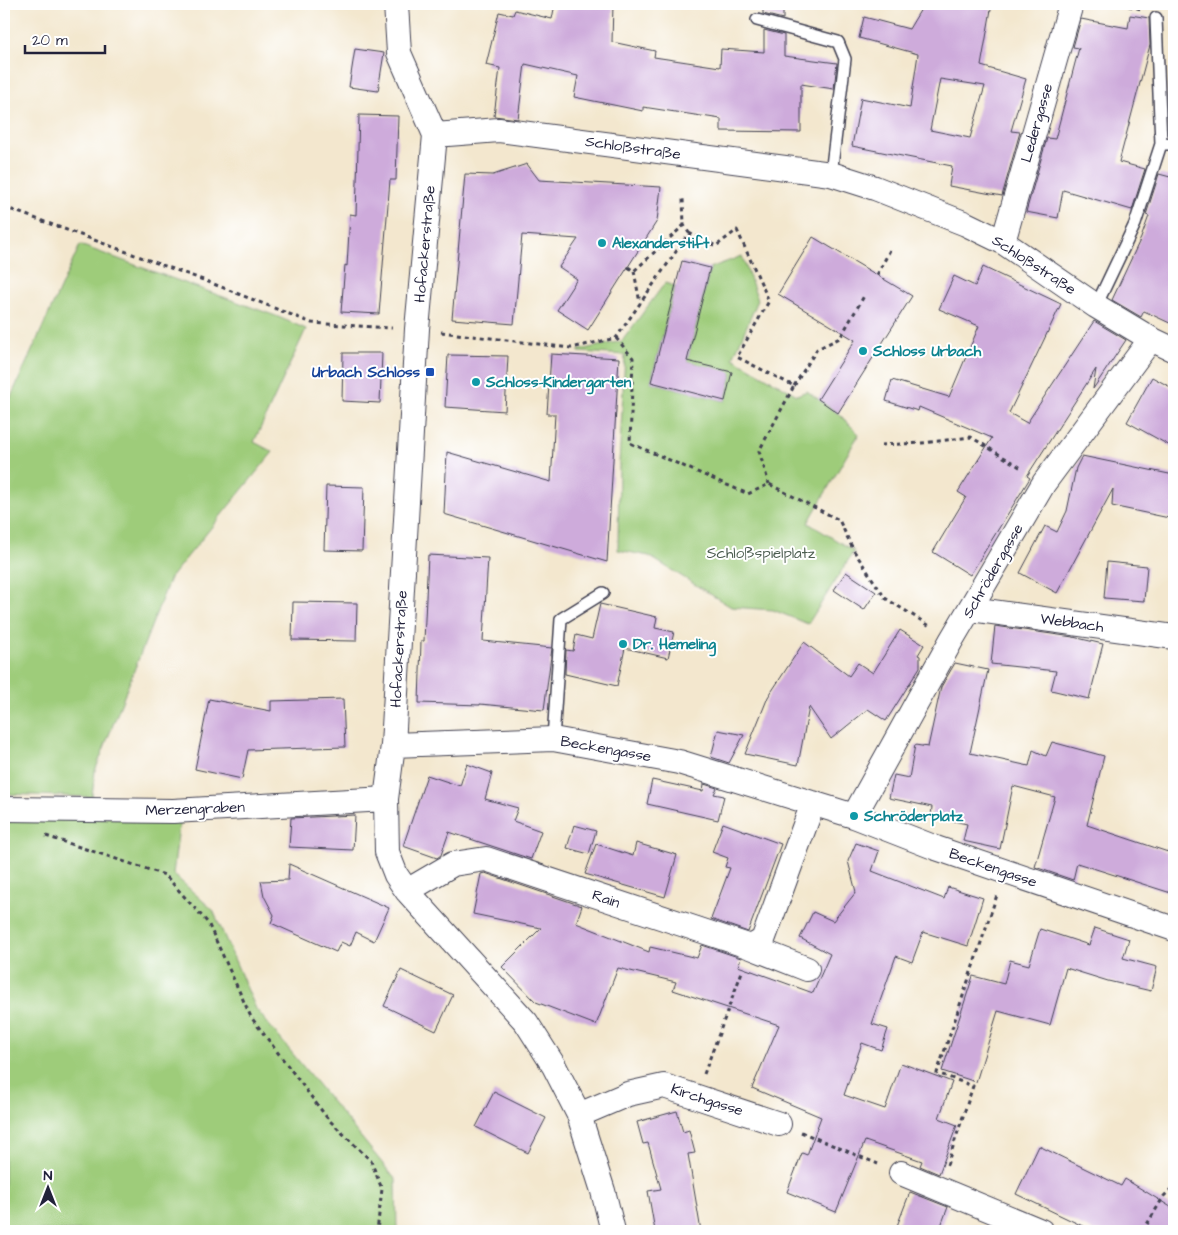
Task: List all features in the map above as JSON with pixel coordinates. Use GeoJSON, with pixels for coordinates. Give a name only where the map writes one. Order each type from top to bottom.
{"type":"FeatureCollection","features":[{"type":"Feature","properties":{"kind":"street","name":"Hofackerstraße"},"geometry":{"type":"LineString","coordinates":[[396,4],[399,53],[435,134],[417,329],[393,744],[386,799],[386,852],[396,875],[407,891],[526,1022],[554,1066],[579,1115],[603,1191],[613,1231]]}},
{"type":"Feature","properties":{"kind":"street","name":"Ledergasse"},"geometry":{"type":"LineString","coordinates":[[1003,242],[1070,4]]}},
{"type":"Feature","properties":{"kind":"street","name":"Schloßstraße"},"geometry":{"type":"LineString","coordinates":[[435,134],[499,130],[831,174],[875,188],[966,224],[1003,242],[1096,306],[1174,350]]}},
{"type":"Feature","properties":{"kind":"street","name":"Schrödergasse"},"geometry":{"type":"LineString","coordinates":[[854,816],[952,639],[1044,483],[1152,339]]}},
{"type":"Feature","properties":{"kind":"street","name":"Webbach"},"geometry":{"type":"LineString","coordinates":[[971,609],[1174,637]]}},
{"type":"Feature","properties":{"kind":"street","name":"Beckengasse"},"geometry":{"type":"LineString","coordinates":[[393,744],[553,739],[679,762],[854,816],[946,851],[1174,929]]}},
{"type":"Feature","properties":{"kind":"street","name":"Merzengraben"},"geometry":{"type":"LineString","coordinates":[[4,809],[173,811],[386,799]]}},
{"type":"Feature","properties":{"kind":"street"},"geometry":{"type":"LineString","coordinates":[[751,948],[763,940],[813,803]]}},
{"type":"Feature","properties":{"kind":"street","name":"Rain"},"geometry":{"type":"LineString","coordinates":[[407,891],[453,864],[486,859],[751,948],[807,969]]}},
{"type":"Feature","properties":{"kind":"street","name":"Kirchgasse"},"geometry":{"type":"LineString","coordinates":[[579,1115],[628,1094],[664,1086],[779,1124]]}},
{"type":"Feature","properties":{"kind":"street"},"geometry":{"type":"LineString","coordinates":[[901,1173],[939,1189],[993,1222],[1041,1231]]}},
{"type":"Feature","properties":{"kind":"lane"},"geometry":{"type":"LineString","coordinates":[[1096,306],[1135,224],[1161,144],[1156,18]]}},
{"type":"Feature","properties":{"kind":"lane"},"geometry":{"type":"LineString","coordinates":[[757,20],[838,42],[845,60],[831,174]]}},
{"type":"Feature","properties":{"kind":"lane"},"geometry":{"type":"LineString","coordinates":[[1161,144],[1174,144]]}},
{"type":"Feature","properties":{"kind":"lane"},"geometry":{"type":"LineString","coordinates":[[553,739],[561,619],[603,593]]}},
{"type":"Feature","properties":{"kind":"path"},"geometry":{"type":"LineString","coordinates":[[683,199],[684,225],[689,233],[716,246],[737,230],[769,302],[737,357],[794,386]]}},
{"type":"Feature","properties":{"kind":"path"},"geometry":{"type":"LineString","coordinates":[[4,208],[312,323],[417,329],[571,348],[616,338],[689,233]]}},
{"type":"Feature","properties":{"kind":"path"},"geometry":{"type":"LineString","coordinates":[[634,271],[684,225]]}},
{"type":"Feature","properties":{"kind":"path"},"geometry":{"type":"LineString","coordinates":[[877,275],[890,250]]}},
{"type":"Feature","properties":{"kind":"path"},"geometry":{"type":"LineString","coordinates":[[628,267],[634,271],[640,304]]}},
{"type":"Feature","properties":{"kind":"path"},"geometry":{"type":"LineString","coordinates":[[864,296],[840,338],[817,348],[759,451],[769,484],[839,520],[854,551],[885,598],[952,639]]}},
{"type":"Feature","properties":{"kind":"path"},"geometry":{"type":"LineString","coordinates":[[616,338],[633,358],[630,443],[748,494],[769,484]]}},
{"type":"Feature","properties":{"kind":"path"},"geometry":{"type":"LineString","coordinates":[[881,445],[922,443],[971,437],[1044,483]]}},
{"type":"Feature","properties":{"kind":"path"},"geometry":{"type":"LineString","coordinates":[[45,836],[165,875],[208,924],[251,1017],[328,1119],[371,1161],[382,1189],[377,1231]]}},
{"type":"Feature","properties":{"kind":"path"},"geometry":{"type":"LineString","coordinates":[[939,1189],[973,1086],[936,1073],[998,892]]}},
{"type":"Feature","properties":{"kind":"path"},"geometry":{"type":"LineString","coordinates":[[696,1095],[751,948]]}},
{"type":"Feature","properties":{"kind":"path"},"geometry":{"type":"LineString","coordinates":[[779,1124],[901,1173]]}},
{"type":"Feature","properties":{"kind":"path"},"geometry":{"type":"LineString","coordinates":[[1143,1231],[1164,1196],[1174,1186]]}},
{"type":"Feature","properties":{"kind":"green space"},"geometry":{"type":"Polygon","coordinates":[[[80,245],[276,316],[306,329],[254,442],[273,452],[170,578],[95,771],[92,797],[4,794],[4,412],[80,245]]]}},
{"type":"Feature","properties":{"kind":"green space","name":"Schloßspielplatz"},"geometry":{"type":"Polygon","coordinates":[[[742,256],[758,300],[733,358],[797,395],[807,391],[838,413],[859,434],[808,523],[854,551],[808,624],[773,610],[731,607],[649,556],[618,550],[619,464],[625,355],[579,352],[579,350],[622,341],[665,283],[675,286],[651,382],[725,401],[732,373],[687,361],[710,268],[742,256]]]}},
{"type":"Feature","properties":{"kind":"green space"},"geometry":{"type":"Polygon","coordinates":[[[4,814],[180,819],[173,874],[213,910],[256,1009],[396,1180],[397,1231],[4,1231],[4,814]]]}},
{"type":"Feature","properties":{"kind":"building"},"geometry":{"type":"Polygon","coordinates":[[[555,4],[613,4],[612,42],[655,51],[654,57],[720,67],[721,49],[764,52],[764,30],[784,35],[784,56],[837,63],[834,89],[801,84],[801,132],[721,131],[721,119],[643,107],[643,111],[574,97],[578,76],[525,64],[518,119],[494,116],[500,68],[486,65],[499,12],[513,15],[515,10],[552,19],[555,4]]]}},
{"type":"Feature","properties":{"kind":"building"},"geometry":{"type":"Polygon","coordinates":[[[924,4],[992,4],[981,66],[1026,79],[1011,131],[1020,132],[1002,196],[949,186],[952,166],[852,146],[861,98],[910,108],[918,54],[859,38],[864,17],[909,29],[924,4]],[[940,79],[930,130],[970,138],[985,86],[940,79]]]}},
{"type":"Feature","properties":{"kind":"building"},"geometry":{"type":"Polygon","coordinates":[[[763,9],[783,9],[783,19],[763,14],[763,9]]]}},
{"type":"Feature","properties":{"kind":"building"},"geometry":{"type":"Polygon","coordinates":[[[1130,15],[1149,18],[1150,45],[1119,162],[1145,169],[1132,210],[1063,190],[1058,218],[1026,212],[1047,138],[1055,139],[1079,48],[1073,47],[1081,19],[1128,28],[1130,15]]]}},
{"type":"Feature","properties":{"kind":"building"},"geometry":{"type":"Polygon","coordinates":[[[355,49],[384,53],[378,91],[349,87],[355,49]]]}},
{"type":"Feature","properties":{"kind":"building"},"geometry":{"type":"Polygon","coordinates":[[[359,115],[398,116],[396,180],[390,180],[379,314],[341,312],[345,265],[347,266],[350,214],[356,215],[359,115]]]}},
{"type":"Feature","properties":{"kind":"building","name":"Alexanderstift"},"geometry":{"type":"Polygon","coordinates":[[[527,164],[539,180],[661,187],[657,221],[588,330],[557,310],[577,279],[559,267],[578,239],[522,235],[514,324],[452,319],[465,174],[493,175],[527,164]]]}},
{"type":"Feature","properties":{"kind":"building"},"geometry":{"type":"Polygon","coordinates":[[[1159,174],[1174,178],[1174,325],[1144,311],[1141,317],[1112,300],[1141,238],[1149,216],[1146,215],[1159,174]]]}},
{"type":"Feature","properties":{"kind":"building","name":"Schloss Urbach"},"geometry":{"type":"Polygon","coordinates":[[[813,237],[912,296],[838,413],[818,399],[855,340],[778,294],[813,237]]]}},
{"type":"Feature","properties":{"kind":"building","name":"Alexanderstift"},"geometry":{"type":"Polygon","coordinates":[[[682,261],[710,268],[687,361],[732,372],[725,401],[651,382],[682,261]]]}},
{"type":"Feature","properties":{"kind":"building"},"geometry":{"type":"Polygon","coordinates":[[[983,267],[1061,304],[1009,413],[1027,423],[1094,321],[1126,340],[1093,389],[1096,369],[1027,476],[1030,478],[970,575],[933,552],[966,497],[958,492],[992,438],[919,407],[918,411],[886,401],[892,380],[949,397],[979,326],[939,309],[954,276],[975,286],[983,267]]]}},
{"type":"Feature","properties":{"kind":"building"},"geometry":{"type":"Polygon","coordinates":[[[343,353],[382,353],[380,403],[342,401],[343,353]]]}},
{"type":"Feature","properties":{"kind":"building"},"geometry":{"type":"Polygon","coordinates":[[[551,354],[619,358],[607,562],[444,514],[447,452],[551,482],[555,414],[547,414],[551,354]]]}},
{"type":"Feature","properties":{"kind":"building","name":"Schloss-Kindergarten"},"geometry":{"type":"Polygon","coordinates":[[[448,355],[508,356],[505,411],[445,407],[448,355]]]}},
{"type":"Feature","properties":{"kind":"building"},"geometry":{"type":"Polygon","coordinates":[[[1152,377],[1174,389],[1174,448],[1127,422],[1152,377]]]}},
{"type":"Feature","properties":{"kind":"building"},"geometry":{"type":"Polygon","coordinates":[[[1082,456],[1174,475],[1174,519],[1112,506],[1113,489],[1057,593],[1020,573],[1045,526],[1057,532],[1067,511],[1076,468],[1082,456]]]}},
{"type":"Feature","properties":{"kind":"building"},"geometry":{"type":"Polygon","coordinates":[[[326,486],[364,487],[362,551],[324,550],[326,486]]]}},
{"type":"Feature","properties":{"kind":"building"},"geometry":{"type":"Polygon","coordinates":[[[428,555],[488,558],[483,641],[552,648],[544,710],[480,704],[419,703],[421,641],[424,641],[428,555]]]}},
{"type":"Feature","properties":{"kind":"building"},"geometry":{"type":"Polygon","coordinates":[[[1107,562],[1147,566],[1144,601],[1104,598],[1107,562]]]}},
{"type":"Feature","properties":{"kind":"building"},"geometry":{"type":"Polygon","coordinates":[[[846,572],[876,592],[864,610],[834,590],[846,572]]]}},
{"type":"Feature","properties":{"kind":"building"},"geometry":{"type":"Polygon","coordinates":[[[293,602],[357,603],[356,641],[292,640],[293,602]]]}},
{"type":"Feature","properties":{"kind":"building","name":"Dr. Hemeling"},"geometry":{"type":"Polygon","coordinates":[[[600,604],[657,617],[655,628],[674,632],[668,658],[625,648],[617,686],[565,674],[566,650],[573,651],[576,635],[592,639],[600,604]]]}},
{"type":"Feature","properties":{"kind":"building"},"geometry":{"type":"Polygon","coordinates":[[[995,626],[1073,637],[1103,644],[1089,699],[1051,690],[1056,671],[991,664],[995,626]]]}},
{"type":"Feature","properties":{"kind":"building"},"geometry":{"type":"Polygon","coordinates":[[[900,630],[924,645],[918,655],[920,656],[920,667],[886,721],[868,709],[831,739],[809,707],[798,765],[745,754],[768,697],[804,642],[849,676],[858,663],[873,673],[900,630]]]}},
{"type":"Feature","properties":{"kind":"building"},"geometry":{"type":"Polygon","coordinates":[[[955,663],[988,670],[970,753],[1029,766],[1033,750],[1046,756],[1052,742],[1104,756],[1087,825],[1174,854],[1174,894],[1077,863],[1073,880],[1035,867],[1055,797],[1013,786],[1000,849],[963,841],[967,824],[931,816],[932,807],[889,798],[894,775],[909,778],[915,745],[928,747],[941,687],[955,663]]]}},
{"type":"Feature","properties":{"kind":"building"},"geometry":{"type":"Polygon","coordinates":[[[209,699],[271,711],[271,701],[343,699],[345,747],[248,750],[242,779],[195,769],[209,699]]]}},
{"type":"Feature","properties":{"kind":"building"},"geometry":{"type":"Polygon","coordinates":[[[718,730],[744,735],[729,763],[711,757],[718,730]]]}},
{"type":"Feature","properties":{"kind":"building"},"geometry":{"type":"Polygon","coordinates":[[[467,764],[492,773],[485,799],[518,808],[513,821],[541,831],[531,859],[449,832],[441,855],[437,858],[403,846],[427,775],[460,786],[467,764]]]}},
{"type":"Feature","properties":{"kind":"building"},"geometry":{"type":"Polygon","coordinates":[[[652,780],[703,791],[704,784],[717,788],[714,794],[724,796],[718,820],[647,804],[652,780]]]}},
{"type":"Feature","properties":{"kind":"building"},"geometry":{"type":"Polygon","coordinates":[[[355,815],[353,850],[289,847],[291,818],[355,815]]]}},
{"type":"Feature","properties":{"kind":"building"},"geometry":{"type":"Polygon","coordinates":[[[723,823],[781,844],[748,932],[711,919],[730,868],[725,867],[728,858],[712,852],[723,823]]]}},
{"type":"Feature","properties":{"kind":"building"},"geometry":{"type":"Polygon","coordinates":[[[574,825],[596,831],[589,854],[567,848],[574,825]]]}},
{"type":"Feature","properties":{"kind":"building"},"geometry":{"type":"Polygon","coordinates":[[[636,843],[677,855],[665,897],[585,874],[596,844],[633,856],[636,843]]]}},
{"type":"Feature","properties":{"kind":"building"},"geometry":{"type":"Polygon","coordinates":[[[856,843],[879,851],[872,871],[944,899],[948,887],[983,898],[968,946],[923,932],[912,962],[896,956],[872,1024],[888,1029],[881,1050],[862,1043],[844,1095],[885,1109],[901,1063],[952,1082],[939,1118],[957,1125],[939,1174],[920,1166],[922,1161],[865,1141],[836,1212],[787,1192],[802,1153],[807,1155],[821,1117],[752,1088],[779,1025],[673,990],[676,982],[618,968],[596,1025],[536,1002],[502,967],[541,928],[473,914],[481,874],[485,873],[582,906],[576,923],[649,952],[650,947],[697,958],[702,945],[741,958],[738,966],[813,993],[830,954],[800,938],[813,912],[833,921],[856,892],[848,861],[856,843]]]}},
{"type":"Feature","properties":{"kind":"building"},"geometry":{"type":"Polygon","coordinates":[[[289,864],[389,908],[374,941],[356,932],[350,946],[341,942],[336,952],[271,923],[274,915],[264,896],[261,881],[288,880],[289,864]]]}},
{"type":"Feature","properties":{"kind":"building"},"geometry":{"type":"Polygon","coordinates":[[[1095,928],[1129,939],[1123,958],[1157,967],[1151,991],[1108,981],[1066,968],[1050,1025],[998,1011],[976,1082],[942,1071],[973,976],[1004,984],[1010,960],[1029,965],[1040,929],[1089,945],[1095,928]]]}},
{"type":"Feature","properties":{"kind":"building"},"geometry":{"type":"Polygon","coordinates":[[[401,970],[453,995],[436,1031],[384,1006],[401,970]]]}},
{"type":"Feature","properties":{"kind":"building"},"geometry":{"type":"Polygon","coordinates":[[[494,1092],[546,1118],[528,1153],[476,1127],[494,1092]]]}},
{"type":"Feature","properties":{"kind":"building"},"geometry":{"type":"Polygon","coordinates":[[[677,1111],[683,1132],[689,1130],[695,1153],[688,1154],[701,1231],[655,1231],[648,1191],[661,1189],[648,1143],[643,1144],[637,1122],[677,1111]]]}},
{"type":"Feature","properties":{"kind":"building"},"geometry":{"type":"Polygon","coordinates":[[[1039,1146],[1121,1186],[1125,1179],[1174,1209],[1174,1231],[1093,1231],[1016,1194],[1039,1146]]]}},
{"type":"Feature","properties":{"kind":"building"},"geometry":{"type":"Polygon","coordinates":[[[910,1192],[948,1207],[939,1231],[895,1231],[910,1192]]]}},
{"type":"Feature","properties":{"kind":"place","name":"Alexanderstift"},"geometry":{"type":"Point","coordinates":[602,243]}},
{"type":"Feature","properties":{"kind":"place","name":"Schloss Urbach"},"geometry":{"type":"Point","coordinates":[863,351]}},
{"type":"Feature","properties":{"kind":"place","name":"Urbach Schloss"},"geometry":{"type":"Point","coordinates":[430,372]}},
{"type":"Feature","properties":{"kind":"place","name":"Schloss-Kindergarten"},"geometry":{"type":"Point","coordinates":[476,382]}},
{"type":"Feature","properties":{"kind":"place","name":"Dr. Hemeling"},"geometry":{"type":"Point","coordinates":[623,644]}},
{"type":"Feature","properties":{"kind":"place","name":"Schröderplatz"},"geometry":{"type":"Point","coordinates":[854,816]}}]}
